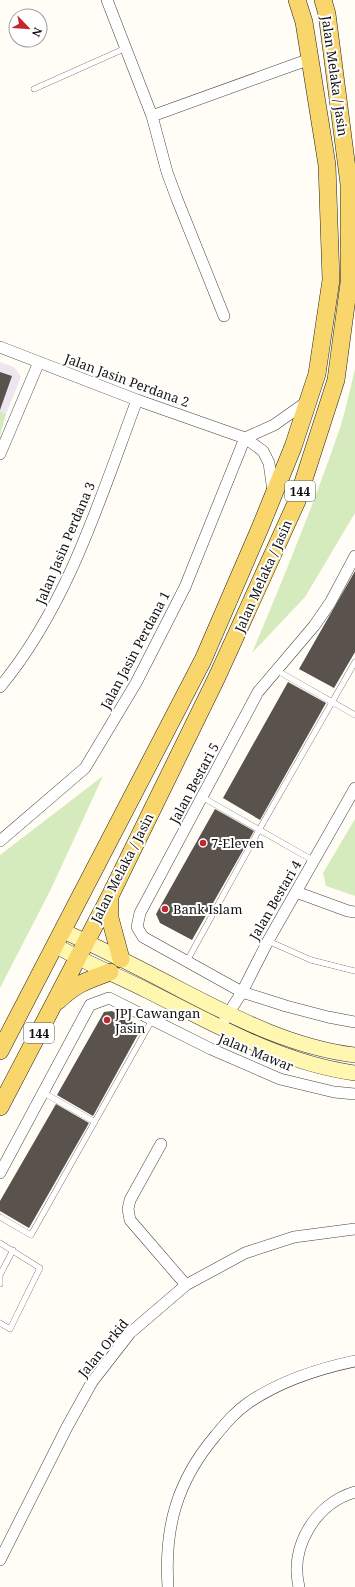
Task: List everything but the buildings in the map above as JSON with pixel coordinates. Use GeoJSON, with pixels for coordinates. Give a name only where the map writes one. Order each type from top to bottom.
{"type":"FeatureCollection","features":[{"type":"Feature","properties":{"kind":"main road","name":"Jalan Melaka / Jasin"},"geometry":{"type":"LineString","coordinates":[[0,1051],[202,660],[274,495],[310,400],[317,374],[331,280],[327,164],[304,22],[297,0]]}},
{"type":"Feature","properties":{"kind":"main road","name":"Jalan Melaka / Jasin"},"geometry":{"type":"LineString","coordinates":[[0,1107],[76,958],[110,896],[217,677],[297,501],[336,380],[349,284],[349,184],[327,14],[323,0]]}},
{"type":"Feature","properties":{"kind":"main road"},"geometry":{"type":"LineString","coordinates":[[110,896],[110,918],[121,958]]}},
{"type":"Feature","properties":{"kind":"main road"},"geometry":{"type":"LineString","coordinates":[[52,1006],[71,989],[89,979],[110,972]]}},
{"type":"Feature","properties":{"kind":"street"},"geometry":{"type":"LineString","coordinates":[[107,0],[152,116],[172,186],[224,316]]}},
{"type":"Feature","properties":{"kind":"street"},"geometry":{"type":"LineString","coordinates":[[152,116],[310,59]]}},
{"type":"Feature","properties":{"kind":"street","name":"Jalan Jasin Perdana 2"},"geometry":{"type":"LineString","coordinates":[[0,347],[137,400],[245,438],[263,451],[269,463],[274,495]]}},
{"type":"Feature","properties":{"kind":"street"},"geometry":{"type":"LineString","coordinates":[[0,454],[39,362]]}},
{"type":"Feature","properties":{"kind":"street","name":"Jalan Jasin Perdana 3"},"geometry":{"type":"LineString","coordinates":[[0,687],[21,660],[45,622],[72,566],[137,400]]}},
{"type":"Feature","properties":{"kind":"street"},"geometry":{"type":"LineString","coordinates":[[245,438],[274,425],[310,400]]}},
{"type":"Feature","properties":{"kind":"street","name":"Jalan Jasin Perdana 1"},"geometry":{"type":"LineString","coordinates":[[0,842],[85,768],[136,683],[185,586],[245,438]]}},
{"type":"Feature","properties":{"kind":"street","name":"Jalan Bestari 5"},"geometry":{"type":"LineString","coordinates":[[355,556],[330,603],[314,626],[258,692],[140,914],[137,927],[143,937],[242,992],[286,1006],[328,1017],[355,1022]]}},
{"type":"Feature","properties":{"kind":"street","name":"Jalan Bestari 4"},"geometry":{"type":"LineString","coordinates":[[221,1028],[242,992],[268,941],[355,788]]}},
{"type":"Feature","properties":{"kind":"street"},"geometry":{"type":"LineString","coordinates":[[296,892],[348,911],[355,912]]}},
{"type":"Feature","properties":{"kind":"street"},"geometry":{"type":"LineString","coordinates":[[59,938],[85,941],[121,958],[228,1014],[289,1040],[335,1053],[355,1055]]}},
{"type":"Feature","properties":{"kind":"street"},"geometry":{"type":"LineString","coordinates":[[59,938],[76,958],[110,972],[221,1028],[297,1060],[355,1073]]}},
{"type":"Feature","properties":{"kind":"street","name":"Jalan Mawar"},"geometry":{"type":"LineString","coordinates":[[0,1173],[90,1005],[109,998],[211,1049],[280,1079],[334,1092],[355,1094]]}},
{"type":"Feature","properties":{"kind":"street"},"geometry":{"type":"LineString","coordinates":[[161,1144],[130,1200],[128,1209],[130,1220],[186,1285]]}},
{"type":"Feature","properties":{"kind":"street","name":"Jalan Orkid"},"geometry":{"type":"LineString","coordinates":[[0,1560],[67,1427],[92,1382],[130,1333],[186,1285],[245,1253],[294,1237],[355,1229]]}},
{"type":"Feature","properties":{"kind":"street"},"geometry":{"type":"LineString","coordinates":[[168,1587],[166,1565],[169,1530],[177,1500],[190,1471],[209,1443],[230,1418],[247,1404],[266,1392],[302,1375],[355,1361]]}},
{"type":"Feature","properties":{"kind":"street"},"geometry":{"type":"LineString","coordinates":[[299,1587],[297,1572],[300,1546],[311,1523],[329,1505],[340,1498],[355,1492]]}},
{"type":"Feature","properties":{"kind":"lane"},"geometry":{"type":"LineString","coordinates":[[34,89],[126,48]]}},
{"type":"Feature","properties":{"kind":"lane"},"geometry":{"type":"LineString","coordinates":[[187,961],[259,830],[355,662]]}},
{"type":"Feature","properties":{"kind":"lane"},"geometry":{"type":"LineString","coordinates":[[276,670],[355,715]]}},
{"type":"Feature","properties":{"kind":"lane"},"geometry":{"type":"LineString","coordinates":[[202,797],[314,861]]}},
{"type":"Feature","properties":{"kind":"lane"},"geometry":{"type":"LineString","coordinates":[[268,941],[311,960],[355,971]]}},
{"type":"Feature","properties":{"kind":"lane"},"geometry":{"type":"LineString","coordinates":[[0,1217],[31,1235],[152,1020]]}},
{"type":"Feature","properties":{"kind":"lane"},"geometry":{"type":"LineString","coordinates":[[44,1093],[95,1122]]}},
{"type":"Feature","properties":{"kind":"lane"},"geometry":{"type":"LineString","coordinates":[[0,1243],[40,1268],[10,1329],[0,1323]]}},
{"type":"Feature","properties":{"kind":"lane"},"geometry":{"type":"LineString","coordinates":[[0,1284],[0,1276],[13,1250]]}},
{"type":"Feature","properties":{"kind":"shaded area"},"geometry":{"type":"Polygon","coordinates":[[[0,362],[14,367],[21,377],[6,414],[0,411],[0,362]]]}},
{"type":"Feature","properties":{"kind":"green space"},"geometry":{"type":"Polygon","coordinates":[[[355,369],[355,513],[305,597],[252,653],[320,485],[342,421],[355,369]]]}},
{"type":"Feature","properties":{"kind":"green space"},"geometry":{"type":"Polygon","coordinates":[[[0,411],[6,414],[0,436],[0,411]]]}},
{"type":"Feature","properties":{"kind":"green space"},"geometry":{"type":"Polygon","coordinates":[[[103,776],[51,889],[0,988],[0,855],[103,776]]]}},
{"type":"Feature","properties":{"kind":"green space"},"geometry":{"type":"Polygon","coordinates":[[[355,819],[355,896],[326,886],[323,873],[355,819]]]}},
{"type":"Feature","properties":{"kind":"place","name":"7-Eleven"},"geometry":{"type":"Point","coordinates":[203,843]}},
{"type":"Feature","properties":{"kind":"place","name":"Bank Islam"},"geometry":{"type":"Point","coordinates":[165,909]}},
{"type":"Feature","properties":{"kind":"place","name":"JPJ Cawangan Jasin"},"geometry":{"type":"Point","coordinates":[107,1020]}}]}
